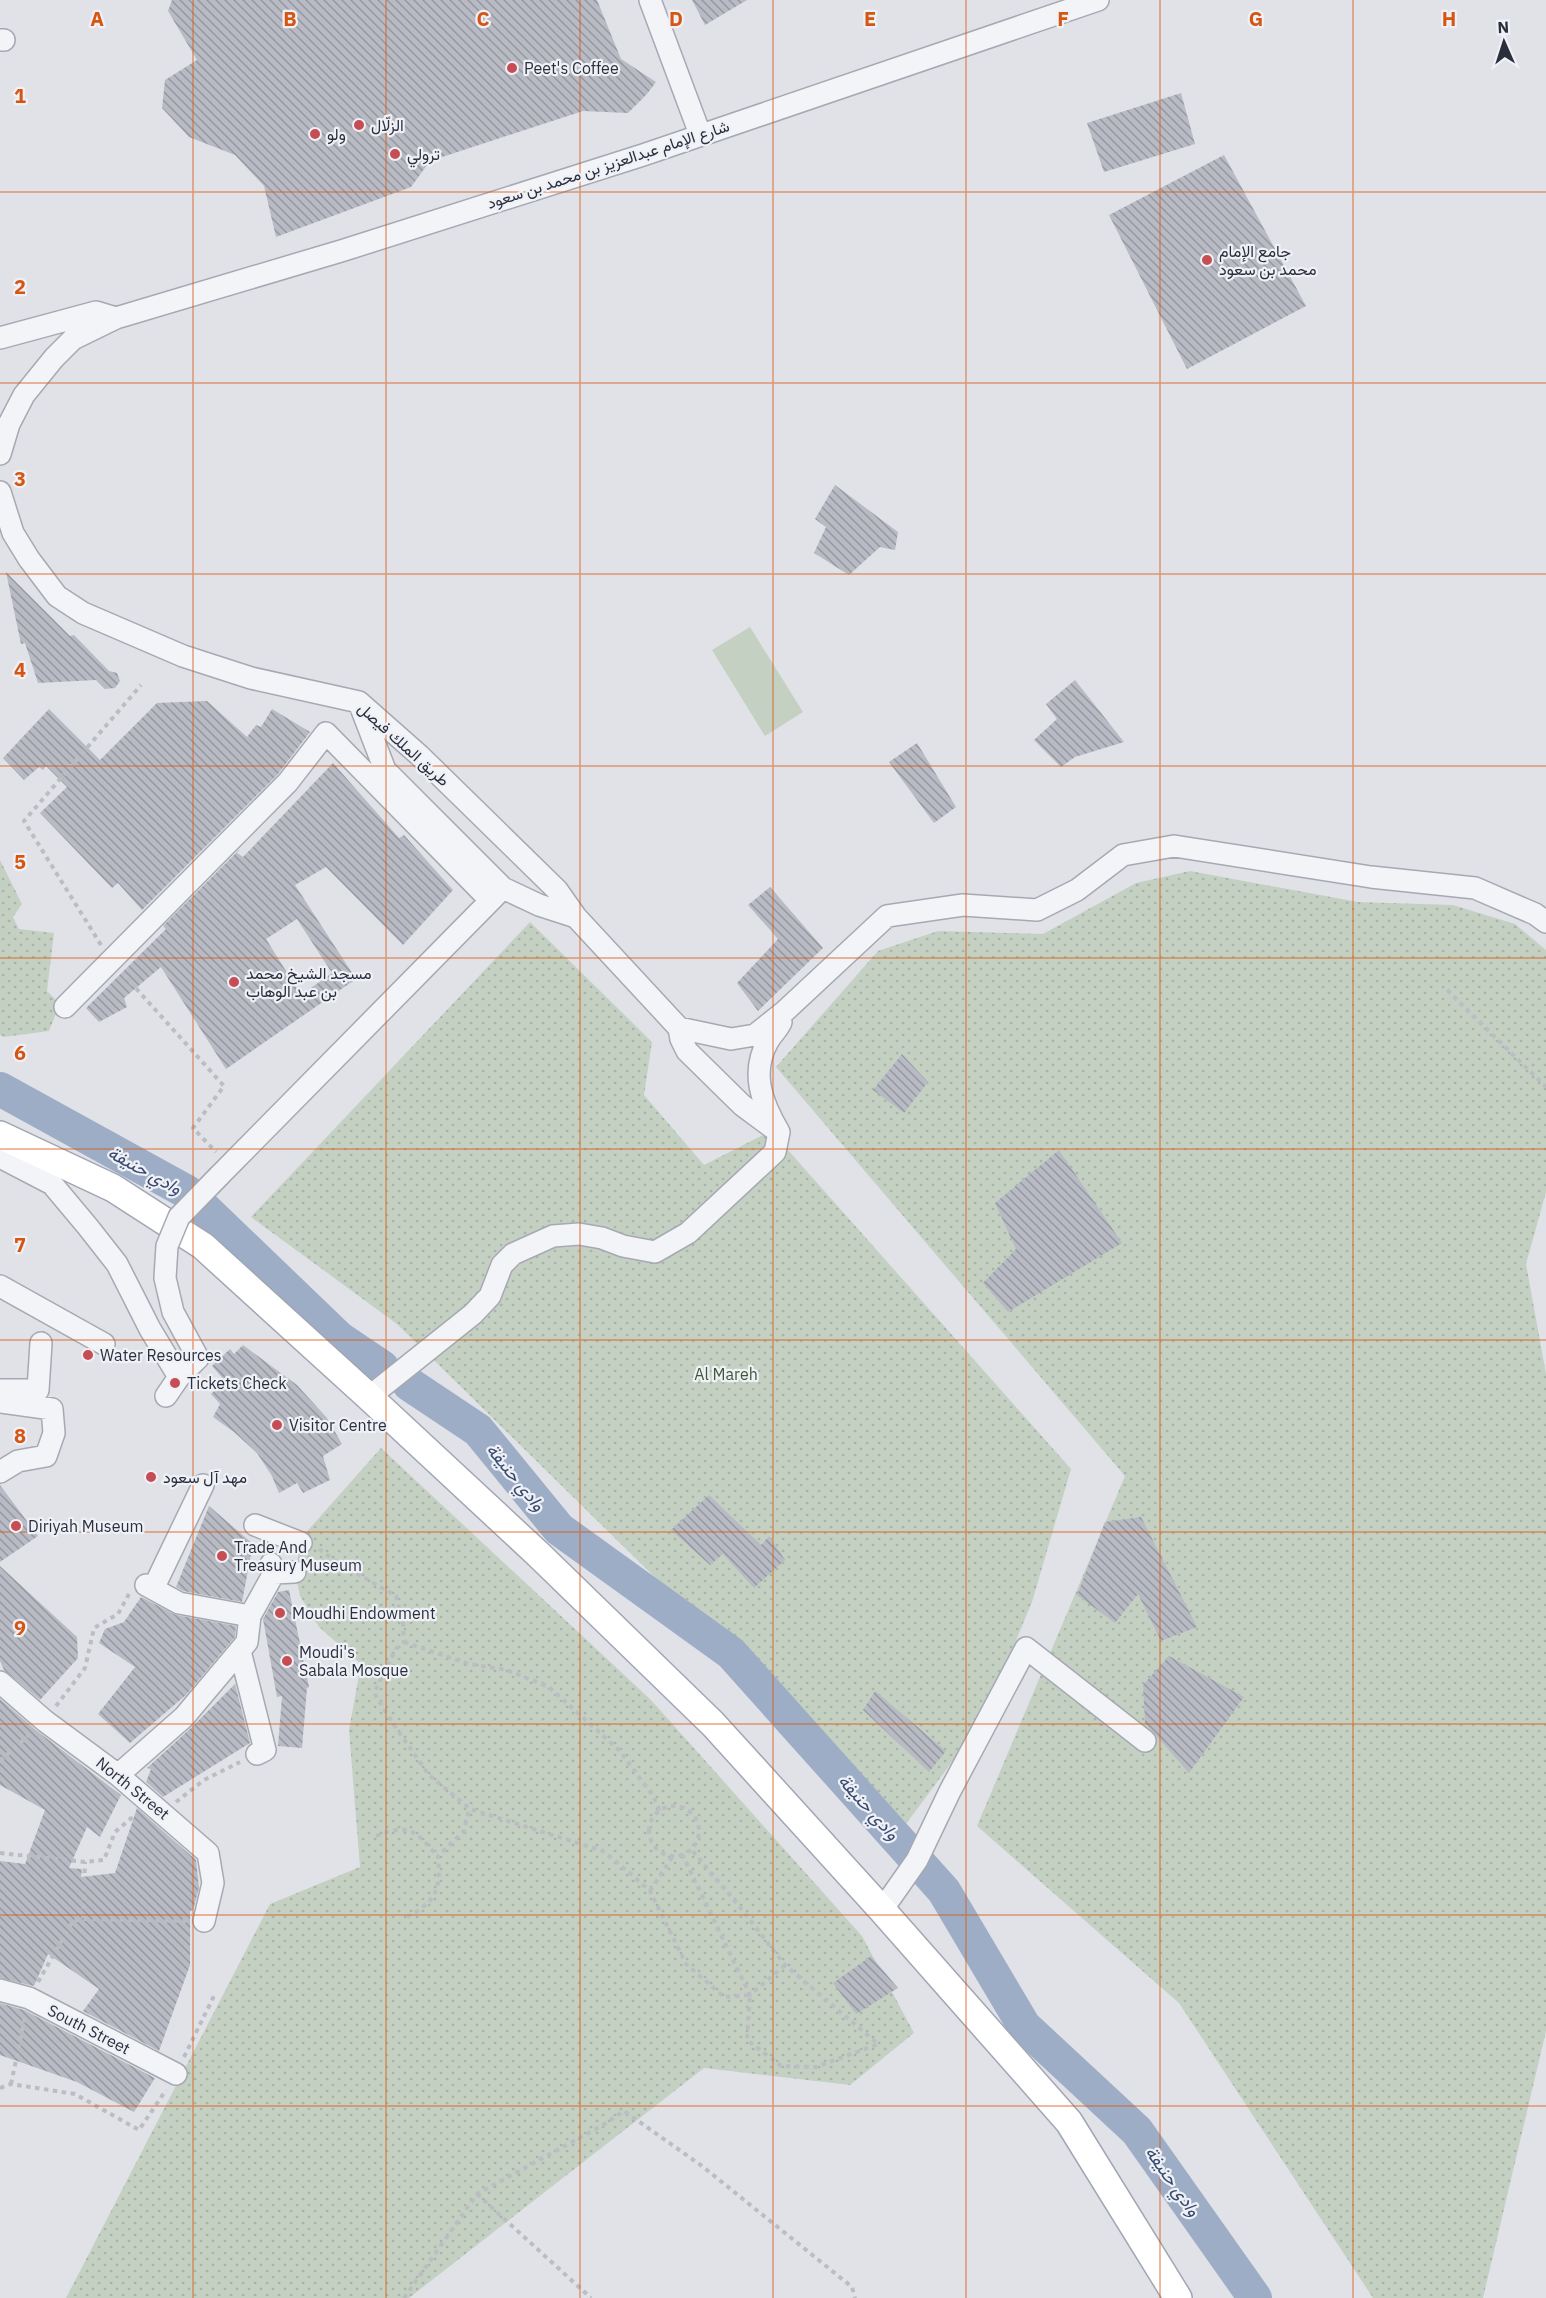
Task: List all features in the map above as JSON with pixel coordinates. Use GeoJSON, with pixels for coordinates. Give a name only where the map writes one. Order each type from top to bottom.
{"type":"FeatureCollection","features":[{"type":"Feature","properties":{"kind":"main road"},"geometry":{"type":"LineString","coordinates":[[0,1135],[113,1188],[203,1246],[539,1555],[713,1724],[882,1910],[1069,2122],[1178,2298]]}},
{"type":"Feature","properties":{"kind":"street"},"geometry":{"type":"LineString","coordinates":[[650,0],[700,134]]}},
{"type":"Feature","properties":{"kind":"street","name":"شارع الإمام عبدالعزيز بن محمد بن سعود"},"geometry":{"type":"LineString","coordinates":[[116,318],[341,251],[700,134],[1098,0]]}},
{"type":"Feature","properties":{"kind":"street"},"geometry":{"type":"LineString","coordinates":[[0,338],[96,312],[116,318]]}},
{"type":"Feature","properties":{"kind":"street"},"geometry":{"type":"LineString","coordinates":[[0,454],[9,424],[24,395],[54,358],[73,339],[116,318]]}},
{"type":"Feature","properties":{"kind":"street","name":"طريق الملك فيصل"},"geometry":{"type":"LineString","coordinates":[[0,492],[13,533],[29,559],[57,596],[83,613],[183,656],[251,678],[359,702],[419,755],[556,890],[576,917],[679,1028],[687,1051],[742,1105],[773,1129],[775,1152]]}},
{"type":"Feature","properties":{"kind":"street"},"geometry":{"type":"LineString","coordinates":[[359,702],[385,770],[497,894]]}},
{"type":"Feature","properties":{"kind":"street"},"geometry":{"type":"LineString","coordinates":[[65,1008],[288,782],[326,733],[497,894],[576,917]]}},
{"type":"Feature","properties":{"kind":"street"},"geometry":{"type":"LineString","coordinates":[[679,1028],[731,1039],[754,1035],[785,1011],[887,916],[963,905],[1037,910],[1077,890],[1123,855],[1174,846],[1361,876],[1475,888],[1535,914],[1546,922]]}},
{"type":"Feature","properties":{"kind":"street"},"geometry":{"type":"LineString","coordinates":[[166,1396],[179,1377],[198,1358],[173,1312],[165,1278],[167,1246],[179,1217],[497,894]]}},
{"type":"Feature","properties":{"kind":"street"},"geometry":{"type":"LineString","coordinates":[[369,1397],[472,1314],[490,1296],[502,1265],[513,1254],[553,1236],[579,1234],[655,1252],[688,1233],[775,1152],[779,1131],[766,1109],[760,1092],[759,1062],[768,1040],[779,1028],[785,1011]]}},
{"type":"Feature","properties":{"kind":"street"},"geometry":{"type":"LineString","coordinates":[[0,1157],[52,1184],[117,1264],[150,1329],[179,1377]]}},
{"type":"Feature","properties":{"kind":"street"},"geometry":{"type":"LineString","coordinates":[[0,1286],[104,1344]]}},
{"type":"Feature","properties":{"kind":"street"},"geometry":{"type":"LineString","coordinates":[[0,1390],[38,1390],[41,1343]]}},
{"type":"Feature","properties":{"kind":"street"},"geometry":{"type":"LineString","coordinates":[[0,1402],[52,1409],[54,1433],[46,1456],[18,1461],[0,1472]]}},
{"type":"Feature","properties":{"kind":"street"},"geometry":{"type":"LineString","coordinates":[[203,1485],[150,1587],[179,1603],[250,1616]]}},
{"type":"Feature","properties":{"kind":"street"},"geometry":{"type":"LineString","coordinates":[[255,1525],[301,1543]]}},
{"type":"Feature","properties":{"kind":"street"},"geometry":{"type":"LineString","coordinates":[[118,1775],[184,1717],[240,1651],[247,1642],[250,1616],[280,1570]]}},
{"type":"Feature","properties":{"kind":"street"},"geometry":{"type":"LineString","coordinates":[[882,1910],[917,1860],[950,1791],[1026,1648],[1145,1741]]}},
{"type":"Feature","properties":{"kind":"street"},"geometry":{"type":"LineString","coordinates":[[240,1651],[265,1750],[257,1754]]}},
{"type":"Feature","properties":{"kind":"street","name":"North Street"},"geometry":{"type":"LineString","coordinates":[[0,1682],[45,1721],[157,1807],[208,1853],[213,1883],[204,1921]]}},
{"type":"Feature","properties":{"kind":"street","name":"South Street"},"geometry":{"type":"LineString","coordinates":[[0,1990],[29,1998],[176,2074]]}},
{"type":"Feature","properties":{"kind":"path"},"geometry":{"type":"LineString","coordinates":[[1447,990],[1546,1087]]}},
{"type":"Feature","properties":{"kind":"path"},"geometry":{"type":"LineString","coordinates":[[301,1543],[318,1548],[337,1562],[396,1596],[403,1623],[404,1642]]}},
{"type":"Feature","properties":{"kind":"path"},"geometry":{"type":"LineString","coordinates":[[0,1761],[45,1721],[85,1668],[94,1628],[118,1614],[136,1580],[150,1587]]}},
{"type":"Feature","properties":{"kind":"path"},"geometry":{"type":"LineString","coordinates":[[404,1642],[396,1649],[374,1693],[429,1775],[469,1809],[603,1851],[650,1891],[686,1964],[724,1997],[750,1995],[785,1965]]}},
{"type":"Feature","properties":{"kind":"path"},"geometry":{"type":"LineString","coordinates":[[404,1642],[469,1664],[507,1670],[549,1687],[620,1751],[653,1796],[660,1811]]}},
{"type":"Feature","properties":{"kind":"path"},"geometry":{"type":"LineString","coordinates":[[0,1853],[85,1862],[104,1860],[115,1832],[204,1780],[257,1754]]}},
{"type":"Feature","properties":{"kind":"path"},"geometry":{"type":"LineString","coordinates":[[676,1806],[687,1810],[695,1817],[699,1834],[691,1849],[674,1856],[659,1851],[650,1836],[652,1820],[660,1811],[676,1806]]}},
{"type":"Feature","properties":{"kind":"path"},"geometry":{"type":"LineString","coordinates":[[438,1857],[464,1831],[469,1809]]}},
{"type":"Feature","properties":{"kind":"path"},"geometry":{"type":"LineString","coordinates":[[376,1836],[395,1828],[413,1832],[438,1857],[439,1884],[434,1896],[424,1908],[407,1917]]}},
{"type":"Feature","properties":{"kind":"path"},"geometry":{"type":"LineString","coordinates":[[682,1854],[750,1995],[747,2040],[781,2066],[816,2067],[878,2044],[785,1965],[691,1849]]}},
{"type":"Feature","properties":{"kind":"path"},"geometry":{"type":"LineString","coordinates":[[650,1891],[674,1856]]}},
{"type":"Feature","properties":{"kind":"path"},"geometry":{"type":"LineString","coordinates":[[83,1919],[85,1862]]}},
{"type":"Feature","properties":{"kind":"path"},"geometry":{"type":"LineString","coordinates":[[11,2084],[29,1998],[73,1921],[83,1919],[204,1921]]}},
{"type":"Feature","properties":{"kind":"path"},"geometry":{"type":"LineString","coordinates":[[0,2088],[11,2084],[75,2094],[139,2130],[176,2074],[214,1996]]}},
{"type":"Feature","properties":{"kind":"path"},"geometry":{"type":"LineString","coordinates":[[404,2298],[477,2194],[603,2125],[624,2111],[702,2166],[852,2287],[855,2298]]}},
{"type":"Feature","properties":{"kind":"path"},"geometry":{"type":"LineString","coordinates":[[477,2194],[591,2298]]}},
{"type":"Feature","properties":{"kind":"green space"},"geometry":{"type":"Polygon","coordinates":[[[750,627],[803,712],[765,736],[712,650],[750,627]]]}},
{"type":"Feature","properties":{"kind":"green space"},"geometry":{"type":"Polygon","coordinates":[[[0,860],[22,904],[13,917],[19,929],[54,933],[47,991],[60,1004],[49,1031],[4,1037],[0,1035],[0,860]]]}},
{"type":"Feature","properties":{"kind":"green space"},"geometry":{"type":"Polygon","coordinates":[[[1190,871],[1358,902],[1453,905],[1515,924],[1546,950],[1546,1192],[1526,1264],[1546,1374],[1546,2031],[1483,2298],[1373,2298],[1179,2003],[977,1826],[1125,1476],[776,1067],[878,951],[938,931],[1043,934],[1136,883],[1190,871]]]}},
{"type":"Feature","properties":{"kind":"green space","name":"Al Mareh"},"geometry":{"type":"Polygon","coordinates":[[[530,922],[652,1042],[644,1095],[704,1165],[771,1131],[1071,1469],[1032,1602],[983,1720],[906,1824],[397,1324],[251,1217],[530,922]]]}},
{"type":"Feature","properties":{"kind":"green space"},"geometry":{"type":"Polygon","coordinates":[[[381,1448],[651,1700],[862,1936],[914,2033],[850,2085],[704,2068],[409,2298],[66,2298],[270,1904],[360,1867],[349,1730],[361,1664],[319,1627],[300,1596],[295,1572],[302,1537],[381,1448]]]}},
{"type":"Feature","properties":{"kind":"building","name":"الزلّال"},"geometry":{"type":"Polygon","coordinates":[[[172,0],[597,0],[621,59],[656,82],[628,113],[583,111],[430,161],[411,187],[276,237],[264,186],[235,155],[189,137],[162,108],[165,80],[197,60],[168,11],[172,0]]]}},
{"type":"Feature","properties":{"kind":"building"},"geometry":{"type":"Polygon","coordinates":[[[692,0],[747,0],[705,25],[692,0]]]}},
{"type":"Feature","properties":{"kind":"building"},"geometry":{"type":"Polygon","coordinates":[[[1181,93],[1195,144],[1104,172],[1087,123],[1181,93]]]}},
{"type":"Feature","properties":{"kind":"building","name":"جامع الإمام محمد بن سعود"},"geometry":{"type":"Polygon","coordinates":[[[1224,155],[1306,306],[1187,369],[1109,215],[1224,155]]]}},
{"type":"Feature","properties":{"kind":"building"},"geometry":{"type":"Polygon","coordinates":[[[835,485],[898,532],[895,550],[880,547],[849,575],[814,553],[826,527],[815,519],[835,485]]]}},
{"type":"Feature","properties":{"kind":"building"},"geometry":{"type":"Polygon","coordinates":[[[6,572],[70,636],[74,635],[109,671],[117,673],[120,681],[115,688],[105,689],[96,680],[38,683],[25,643],[21,644],[6,572]]]}},
{"type":"Feature","properties":{"kind":"building"},"geometry":{"type":"Polygon","coordinates":[[[1075,680],[1124,742],[1075,757],[1061,767],[1034,740],[1057,719],[1046,704],[1075,680]]]}},
{"type":"Feature","properties":{"kind":"building"},"geometry":{"type":"Polygon","coordinates":[[[207,701],[247,737],[256,725],[261,727],[272,709],[310,732],[278,774],[142,910],[118,883],[112,888],[40,813],[67,787],[46,766],[43,770],[39,767],[24,780],[3,758],[49,709],[100,760],[157,703],[207,701]]]}},
{"type":"Feature","properties":{"kind":"building"},"geometry":{"type":"Polygon","coordinates":[[[917,743],[956,807],[934,823],[889,762],[917,743]]]}},
{"type":"Feature","properties":{"kind":"building"},"geometry":{"type":"Polygon","coordinates":[[[333,763],[399,838],[404,835],[453,890],[403,945],[326,867],[295,885],[356,979],[226,1069],[161,967],[124,998],[127,1007],[99,1022],[86,1008],[166,929],[163,926],[240,849],[237,853],[243,857],[333,763]],[[297,919],[266,939],[301,995],[332,973],[297,919]]]}},
{"type":"Feature","properties":{"kind":"building"},"geometry":{"type":"Polygon","coordinates":[[[770,887],[823,948],[758,1011],[737,983],[778,939],[748,905],[770,887]]]}},
{"type":"Feature","properties":{"kind":"building"},"geometry":{"type":"Polygon","coordinates":[[[902,1054],[928,1082],[904,1113],[873,1090],[902,1054]]]}},
{"type":"Feature","properties":{"kind":"building"},"geometry":{"type":"Polygon","coordinates":[[[1059,1150],[1122,1243],[1008,1312],[983,1283],[1016,1249],[995,1203],[1059,1150]]]}},
{"type":"Feature","properties":{"kind":"building","name":"Visitor Centre"},"geometry":{"type":"Polygon","coordinates":[[[243,1345],[297,1385],[327,1418],[342,1444],[323,1456],[330,1480],[303,1493],[297,1483],[279,1493],[272,1476],[257,1453],[213,1417],[220,1404],[211,1394],[225,1381],[212,1366],[230,1349],[234,1354],[243,1345]]]}},
{"type":"Feature","properties":{"kind":"building","name":"Diriyah Museum"},"geometry":{"type":"Polygon","coordinates":[[[0,1485],[38,1536],[0,1562],[0,1485]]]}},
{"type":"Feature","properties":{"kind":"building"},"geometry":{"type":"Polygon","coordinates":[[[709,1495],[761,1545],[769,1536],[785,1560],[754,1588],[723,1554],[710,1565],[671,1530],[709,1495]]]}},
{"type":"Feature","properties":{"kind":"building","name":"Trade And Treasury Museum"},"geometry":{"type":"Polygon","coordinates":[[[209,1506],[253,1544],[242,1602],[183,1591],[176,1587],[209,1506]]]}},
{"type":"Feature","properties":{"kind":"building"},"geometry":{"type":"Polygon","coordinates":[[[1141,1517],[1197,1627],[1161,1641],[1138,1594],[1115,1623],[1077,1595],[1105,1522],[1141,1517]]]}},
{"type":"Feature","properties":{"kind":"building"},"geometry":{"type":"Polygon","coordinates":[[[0,1566],[77,1637],[78,1658],[40,1700],[4,1670],[0,1661],[0,1566]]]}},
{"type":"Feature","properties":{"kind":"building"},"geometry":{"type":"Polygon","coordinates":[[[289,1590],[309,1687],[307,1688],[302,1748],[278,1746],[282,1696],[277,1697],[263,1619],[278,1592],[289,1590]]]}},
{"type":"Feature","properties":{"kind":"building"},"geometry":{"type":"Polygon","coordinates":[[[141,1597],[176,1615],[236,1626],[235,1637],[186,1695],[130,1743],[98,1714],[135,1667],[99,1643],[105,1629],[124,1622],[141,1597]]]}},
{"type":"Feature","properties":{"kind":"building"},"geometry":{"type":"Polygon","coordinates":[[[1169,1656],[1244,1697],[1189,1773],[1145,1723],[1143,1685],[1169,1656]]]}},
{"type":"Feature","properties":{"kind":"building"},"geometry":{"type":"Polygon","coordinates":[[[235,1684],[250,1743],[163,1797],[146,1782],[151,1769],[147,1768],[235,1684]]]}},
{"type":"Feature","properties":{"kind":"building"},"geometry":{"type":"Polygon","coordinates":[[[875,1691],[946,1751],[929,1772],[863,1710],[875,1691]]]}},
{"type":"Feature","properties":{"kind":"building"},"geometry":{"type":"Polygon","coordinates":[[[0,1699],[37,1731],[121,1795],[100,1837],[87,1827],[69,1868],[82,1869],[81,1877],[115,1873],[137,1808],[196,1860],[199,1888],[193,1910],[190,1911],[190,1965],[159,2051],[83,2011],[99,1989],[48,1954],[34,1986],[0,1978],[0,1861],[25,1864],[45,1810],[0,1785],[0,1699]]]}},
{"type":"Feature","properties":{"kind":"building"},"geometry":{"type":"Polygon","coordinates":[[[871,1956],[898,1988],[856,2014],[833,1983],[871,1956]]]}},
{"type":"Feature","properties":{"kind":"building"},"geometry":{"type":"Polygon","coordinates":[[[0,2003],[24,2010],[155,2078],[134,2112],[77,2082],[0,2055],[0,2003]]]}},
{"type":"Feature","properties":{"kind":"waterway","name":"وادي حنيفة"},"geometry":{"type":"LineString","coordinates":[[0,1089],[187,1192],[339,1338],[382,1367]]}},
{"type":"Feature","properties":{"kind":"waterway","name":"وادي حنيفة"},"geometry":{"type":"LineString","coordinates":[[409,1384],[478,1430],[559,1529],[731,1653],[944,1891],[1024,2026],[1137,2131],[1255,2298]]}},
{"type":"Feature","properties":{"kind":"place","name":"Peet's Coffee"},"geometry":{"type":"Point","coordinates":[512,68]}},
{"type":"Feature","properties":{"kind":"place","name":"الزلّال"},"geometry":{"type":"Point","coordinates":[359,125]}},
{"type":"Feature","properties":{"kind":"place","name":"ولو"},"geometry":{"type":"Point","coordinates":[315,134]}},
{"type":"Feature","properties":{"kind":"place","name":"ترولي"},"geometry":{"type":"Point","coordinates":[395,154]}},
{"type":"Feature","properties":{"kind":"place","name":"جامع الإمام محمد بن سعود"},"geometry":{"type":"Point","coordinates":[1207,260]}},
{"type":"Feature","properties":{"kind":"place","name":"مسجد الشيخ محمد بن عبد الوهاب"},"geometry":{"type":"Point","coordinates":[234,982]}},
{"type":"Feature","properties":{"kind":"place","name":"Water Resources"},"geometry":{"type":"Point","coordinates":[88,1355]}},
{"type":"Feature","properties":{"kind":"place","name":"Tickets Check"},"geometry":{"type":"Point","coordinates":[175,1383]}},
{"type":"Feature","properties":{"kind":"place","name":"Visitor Centre"},"geometry":{"type":"Point","coordinates":[277,1425]}},
{"type":"Feature","properties":{"kind":"place","name":"مهد آل سعود"},"geometry":{"type":"Point","coordinates":[151,1477]}},
{"type":"Feature","properties":{"kind":"place","name":"Diriyah Museum"},"geometry":{"type":"Point","coordinates":[16,1526]}},
{"type":"Feature","properties":{"kind":"place","name":"Trade And Treasury Museum"},"geometry":{"type":"Point","coordinates":[222,1556]}},
{"type":"Feature","properties":{"kind":"place","name":"Moudhi Endowment"},"geometry":{"type":"Point","coordinates":[280,1613]}},
{"type":"Feature","properties":{"kind":"place","name":"Moudi's Sabala Mosque"},"geometry":{"type":"Point","coordinates":[287,1661]}}]}
